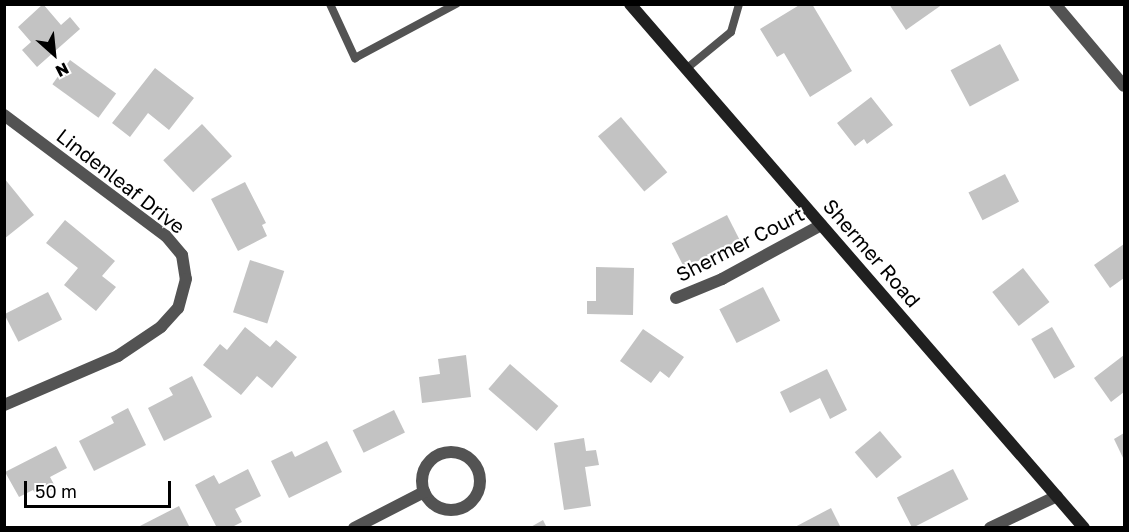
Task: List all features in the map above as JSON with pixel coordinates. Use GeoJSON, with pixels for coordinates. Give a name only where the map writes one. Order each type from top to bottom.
{"type":"FeatureCollection","features":[{"type":"Feature","properties":{"kind":"main road","name":"Shermer Road"},"geometry":{"type":"LineString","coordinates":[[630,4],[1084,528]]}},
{"type":"Feature","properties":{"kind":"street"},"geometry":{"type":"LineString","coordinates":[[1055,4],[1125,86]]}},
{"type":"Feature","properties":{"kind":"street","name":"Lindenleaf Drive"},"geometry":{"type":"LineString","coordinates":[[4,115],[166,236],[182,255],[186,279],[178,308],[161,327],[118,356],[4,405]]}},
{"type":"Feature","properties":{"kind":"street","name":"Shermer Court"},"geometry":{"type":"LineString","coordinates":[[676,298],[722,279],[821,225]]}},
{"type":"Feature","properties":{"kind":"street"},"geometry":{"type":"LineString","coordinates":[[449,452],[465,455],[480,472],[478,495],[461,509],[439,508],[424,492],[425,469],[429,462],[442,454],[449,452]]}},
{"type":"Feature","properties":{"kind":"street"},"geometry":{"type":"LineString","coordinates":[[354,528],[424,492]]}},
{"type":"Feature","properties":{"kind":"street"},"geometry":{"type":"LineString","coordinates":[[990,528],[1057,496]]}},
{"type":"Feature","properties":{"kind":"lane"},"geometry":{"type":"LineString","coordinates":[[330,4],[355,58],[456,4]]}},
{"type":"Feature","properties":{"kind":"lane"},"geometry":{"type":"LineString","coordinates":[[686,69],[731,32],[739,4]]}},
{"type":"Feature","properties":{"kind":"building"},"geometry":{"type":"Polygon","coordinates":[[[43,4],[61,25],[70,17],[80,29],[37,67],[22,50],[31,42],[18,27],[43,4]]]}},
{"type":"Feature","properties":{"kind":"building"},"geometry":{"type":"Polygon","coordinates":[[[801,4],[812,4],[852,71],[810,97],[784,53],[777,57],[760,29],[801,4]]]}},
{"type":"Feature","properties":{"kind":"building"},"geometry":{"type":"Polygon","coordinates":[[[889,4],[943,4],[906,30],[889,4]]]}},
{"type":"Feature","properties":{"kind":"building"},"geometry":{"type":"Polygon","coordinates":[[[1000,44],[1019,80],[970,106],[951,70],[1000,44]]]}},
{"type":"Feature","properties":{"kind":"building"},"geometry":{"type":"Polygon","coordinates":[[[70,60],[116,94],[98,118],[52,84],[70,60]]]}},
{"type":"Feature","properties":{"kind":"building"},"geometry":{"type":"Polygon","coordinates":[[[155,68],[194,98],[169,130],[148,113],[130,137],[112,123],[155,68]]]}},
{"type":"Feature","properties":{"kind":"building"},"geometry":{"type":"Polygon","coordinates":[[[871,97],[893,125],[867,144],[864,139],[855,146],[837,123],[871,97]]]}},
{"type":"Feature","properties":{"kind":"building"},"geometry":{"type":"Polygon","coordinates":[[[621,117],[667,172],[644,191],[598,136],[621,117]]]}},
{"type":"Feature","properties":{"kind":"building"},"geometry":{"type":"Polygon","coordinates":[[[202,124],[232,156],[193,192],[163,160],[202,124]]]}},
{"type":"Feature","properties":{"kind":"building"},"geometry":{"type":"Polygon","coordinates":[[[1005,174],[1019,202],[983,220],[968,193],[1005,174]]]}},
{"type":"Feature","properties":{"kind":"building"},"geometry":{"type":"Polygon","coordinates":[[[4,178],[34,215],[4,239],[4,178]]]}},
{"type":"Feature","properties":{"kind":"building"},"geometry":{"type":"Polygon","coordinates":[[[245,182],[266,223],[262,225],[267,236],[238,251],[211,199],[245,182]]]}},
{"type":"Feature","properties":{"kind":"building"},"geometry":{"type":"Polygon","coordinates":[[[727,215],[740,240],[684,268],[672,243],[727,215]]]}},
{"type":"Feature","properties":{"kind":"building"},"geometry":{"type":"Polygon","coordinates":[[[65,220],[115,261],[102,276],[116,287],[96,311],[64,285],[78,268],[46,243],[65,220]]]}},
{"type":"Feature","properties":{"kind":"building"},"geometry":{"type":"Polygon","coordinates":[[[1124,244],[1124,278],[1110,288],[1094,265],[1124,244]]]}},
{"type":"Feature","properties":{"kind":"building"},"geometry":{"type":"Polygon","coordinates":[[[250,260],[284,271],[267,323],[233,312],[250,260]]]}},
{"type":"Feature","properties":{"kind":"building"},"geometry":{"type":"Polygon","coordinates":[[[596,267],[634,268],[633,315],[587,314],[587,301],[596,301],[596,267]]]}},
{"type":"Feature","properties":{"kind":"building"},"geometry":{"type":"Polygon","coordinates":[[[1023,268],[1049,302],[1019,326],[992,292],[1023,268]]]}},
{"type":"Feature","properties":{"kind":"building"},"geometry":{"type":"Polygon","coordinates":[[[763,287],[780,321],[737,343],[719,309],[763,287]]]}},
{"type":"Feature","properties":{"kind":"building"},"geometry":{"type":"Polygon","coordinates":[[[48,292],[62,320],[18,342],[4,314],[48,292]]]}},
{"type":"Feature","properties":{"kind":"building"},"geometry":{"type":"Polygon","coordinates":[[[245,327],[270,347],[276,340],[297,357],[272,388],[257,376],[241,395],[203,365],[220,344],[227,350],[245,327]]]}},
{"type":"Feature","properties":{"kind":"building"},"geometry":{"type":"Polygon","coordinates":[[[1052,327],[1075,367],[1054,379],[1031,339],[1052,327]]]}},
{"type":"Feature","properties":{"kind":"building"},"geometry":{"type":"Polygon","coordinates":[[[643,329],[684,357],[669,378],[660,371],[651,383],[620,361],[643,329]]]}},
{"type":"Feature","properties":{"kind":"building"},"geometry":{"type":"Polygon","coordinates":[[[466,355],[471,397],[422,403],[419,377],[440,374],[438,359],[466,355]]]}},
{"type":"Feature","properties":{"kind":"building"},"geometry":{"type":"Polygon","coordinates":[[[1124,355],[1124,392],[1111,402],[1094,378],[1124,355]]]}},
{"type":"Feature","properties":{"kind":"building"},"geometry":{"type":"Polygon","coordinates":[[[510,364],[558,406],[537,431],[488,389],[510,364]]]}},
{"type":"Feature","properties":{"kind":"building"},"geometry":{"type":"Polygon","coordinates":[[[827,369],[847,410],[830,419],[820,398],[790,413],[780,392],[827,369]]]}},
{"type":"Feature","properties":{"kind":"building"},"geometry":{"type":"Polygon","coordinates":[[[192,376],[212,417],[164,441],[148,408],[173,395],[169,388],[192,376]]]}},
{"type":"Feature","properties":{"kind":"building"},"geometry":{"type":"Polygon","coordinates":[[[128,408],[146,445],[94,471],[79,441],[114,423],[111,417],[128,408]]]}},
{"type":"Feature","properties":{"kind":"building"},"geometry":{"type":"Polygon","coordinates":[[[394,410],[405,432],[364,453],[353,430],[394,410]]]}},
{"type":"Feature","properties":{"kind":"building"},"geometry":{"type":"Polygon","coordinates":[[[880,431],[902,457],[877,478],[855,452],[880,431]]]}},
{"type":"Feature","properties":{"kind":"building"},"geometry":{"type":"Polygon","coordinates":[[[1124,433],[1124,460],[1114,439],[1124,433]]]}},
{"type":"Feature","properties":{"kind":"building"},"geometry":{"type":"Polygon","coordinates":[[[584,438],[586,451],[596,450],[599,465],[585,467],[591,506],[564,510],[554,443],[584,438]]]}},
{"type":"Feature","properties":{"kind":"building"},"geometry":{"type":"Polygon","coordinates":[[[327,441],[342,472],[289,498],[271,461],[292,451],[295,457],[327,441]]]}},
{"type":"Feature","properties":{"kind":"building"},"geometry":{"type":"Polygon","coordinates":[[[56,446],[67,468],[50,477],[56,488],[37,497],[33,490],[19,497],[5,472],[56,446]]]}},
{"type":"Feature","properties":{"kind":"building"},"geometry":{"type":"Polygon","coordinates":[[[248,469],[261,496],[235,509],[242,522],[230,528],[217,528],[195,485],[214,475],[219,484],[248,469]]]}},
{"type":"Feature","properties":{"kind":"building"},"geometry":{"type":"Polygon","coordinates":[[[953,469],[968,499],[912,528],[897,498],[953,469]]]}},
{"type":"Feature","properties":{"kind":"building"},"geometry":{"type":"Polygon","coordinates":[[[179,506],[190,528],[136,528],[179,506]]]}},
{"type":"Feature","properties":{"kind":"building"},"geometry":{"type":"Polygon","coordinates":[[[831,508],[841,528],[793,528],[831,508]]]}},
{"type":"Feature","properties":{"kind":"building"},"geometry":{"type":"Polygon","coordinates":[[[543,520],[547,528],[529,528],[543,520]]]}}]}
